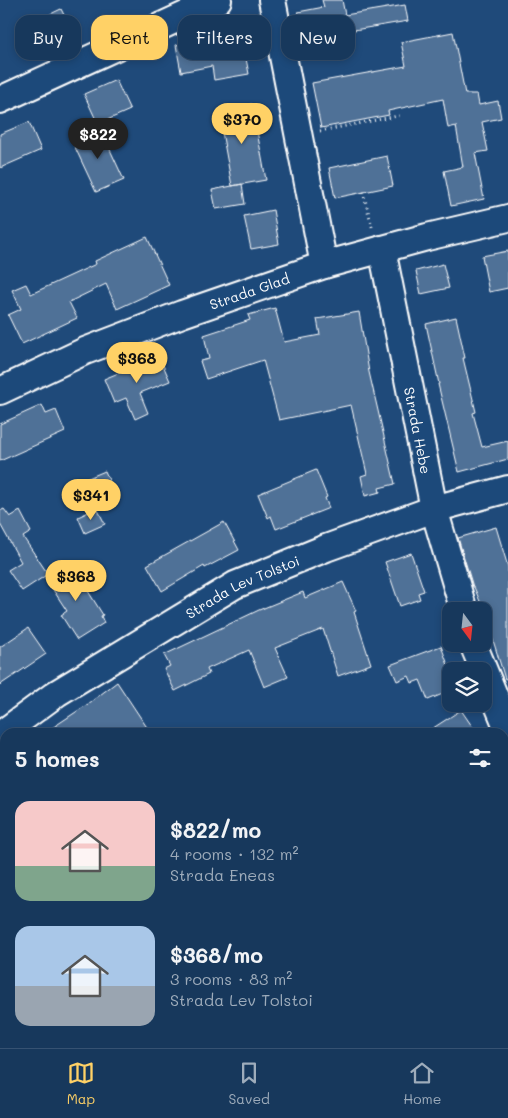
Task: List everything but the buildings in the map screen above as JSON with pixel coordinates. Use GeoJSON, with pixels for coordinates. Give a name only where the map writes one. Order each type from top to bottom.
{"type":"FeatureCollection","features":[{"type":"Feature","properties":{"kind":"street"},"geometry":{"type":"LineString","coordinates":[[0,100],[218,0]]}},
{"type":"Feature","properties":{"kind":"street"},"geometry":{"type":"LineString","coordinates":[[272,0],[324,265]]}},
{"type":"Feature","properties":{"kind":"street","name":"Strada Glad"},"geometry":{"type":"LineString","coordinates":[[0,391],[85,351],[182,314],[324,265],[377,237],[508,218]]}},
{"type":"Feature","properties":{"kind":"street","name":"Strada Hebe"},"geometry":{"type":"LineString","coordinates":[[377,237],[434,509],[461,602]]}},
{"type":"Feature","properties":{"kind":"street","name":"Strada Lev Tolstoi"},"geometry":{"type":"LineString","coordinates":[[10,728],[57,693],[235,585],[326,548],[434,509],[508,489]]}},
{"type":"Feature","properties":{"kind":"street"},"geometry":{"type":"LineString","coordinates":[[476,652],[508,728]]}},
{"type":"Feature","properties":{"kind":"path"},"geometry":{"type":"LineString","coordinates":[[322,131],[403,115]]}},
{"type":"Feature","properties":{"kind":"path"},"geometry":{"type":"LineString","coordinates":[[363,192],[377,237]]}}]}
